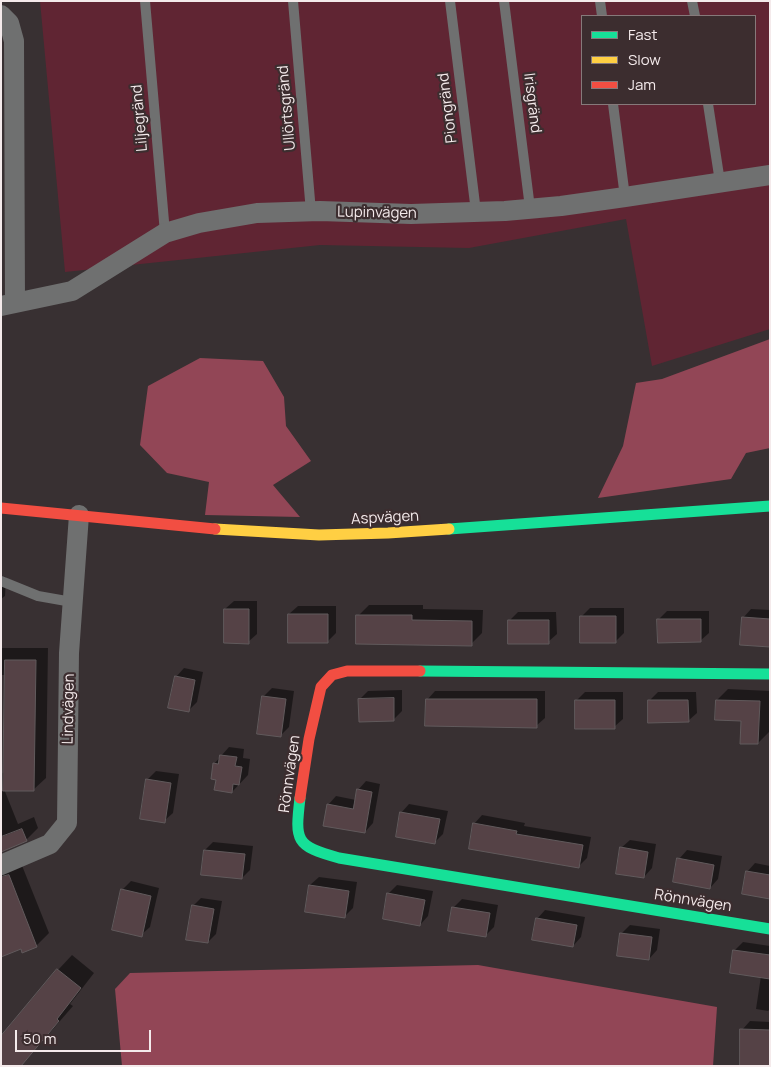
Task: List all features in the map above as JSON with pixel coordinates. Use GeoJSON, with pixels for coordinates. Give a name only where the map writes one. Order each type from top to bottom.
{"type":"FeatureCollection","features":[{"type":"Feature","properties":{"kind":"street"},"geometry":{"type":"LineString","coordinates":[[1,15],[9,23],[14,41],[8,304]]}},
{"type":"Feature","properties":{"kind":"street","name":"Lupinvägen"},"geometry":{"type":"LineString","coordinates":[[8,304],[72,291],[165,233],[199,223],[257,213],[411,214],[476,212],[625,197],[770,175]]}},
{"type":"Feature","properties":{"kind":"street","name":"Aspvägen"},"geometry":{"type":"LineString","coordinates":[[1,508],[171,526],[319,535],[388,534],[770,506]]}},
{"type":"Feature","properties":{"kind":"street","name":"Lindvägen"},"geometry":{"type":"LineString","coordinates":[[1,865],[50,844],[67,823],[69,653],[79,515]]}},
{"type":"Feature","properties":{"kind":"street","name":"Rönnvägen"},"geometry":{"type":"LineString","coordinates":[[770,674],[368,670],[334,674],[321,687],[313,718],[297,830],[300,839],[308,849],[339,858],[770,929]]}},
{"type":"Feature","properties":{"kind":"lane","name":"Liljegränd"},"geometry":{"type":"LineString","coordinates":[[146,1],[165,233]]}},
{"type":"Feature","properties":{"kind":"lane","name":"Ullörtsgränd"},"geometry":{"type":"LineString","coordinates":[[293,1],[311,212]]}},
{"type":"Feature","properties":{"kind":"lane","name":"Piongränd"},"geometry":{"type":"LineString","coordinates":[[450,1],[476,212]]}},
{"type":"Feature","properties":{"kind":"lane","name":"Irisgränd"},"geometry":{"type":"LineString","coordinates":[[504,1],[530,208]]}},
{"type":"Feature","properties":{"kind":"lane"},"geometry":{"type":"LineString","coordinates":[[600,1],[602,15]]}},
{"type":"Feature","properties":{"kind":"lane"},"geometry":{"type":"LineString","coordinates":[[692,1],[695,15]]}},
{"type":"Feature","properties":{"kind":"lane"},"geometry":{"type":"LineString","coordinates":[[613,105],[625,197]]}},
{"type":"Feature","properties":{"kind":"lane"},"geometry":{"type":"LineString","coordinates":[[708,105],[720,182]]}},
{"type":"Feature","properties":{"kind":"lane"},"geometry":{"type":"LineString","coordinates":[[1,581],[38,596],[72,602]]}},
{"type":"Feature","properties":{"kind":"shaded area"},"geometry":{"type":"Polygon","coordinates":[[[40,1],[770,1],[770,329],[652,366],[626,219],[469,248],[320,245],[65,272],[40,1]]]}},
{"type":"Feature","properties":{"kind":"shaded area"},"geometry":{"type":"Polygon","coordinates":[[[770,339],[770,448],[746,453],[731,479],[598,498],[623,446],[636,383],[662,379],[770,339]]]}},
{"type":"Feature","properties":{"kind":"shaded area"},"geometry":{"type":"Polygon","coordinates":[[[200,358],[263,361],[284,397],[286,426],[311,461],[273,485],[300,517],[205,515],[209,482],[167,473],[140,445],[148,386],[200,358]]]}},
{"type":"Feature","properties":{"kind":"shaded area"},"geometry":{"type":"Polygon","coordinates":[[[478,965],[717,1007],[713,1066],[122,1066],[115,989],[130,973],[478,965]]]}},
{"type":"Feature","properties":{"kind":"building"},"geometry":{"type":"Polygon","coordinates":[[[224,609],[249,609],[249,644],[224,643],[224,609]]]}},
{"type":"Feature","properties":{"kind":"building"},"geometry":{"type":"Polygon","coordinates":[[[288,614],[328,614],[328,643],[288,643],[288,614]]]}},
{"type":"Feature","properties":{"kind":"building"},"geometry":{"type":"Polygon","coordinates":[[[356,615],[412,615],[412,620],[472,621],[472,646],[356,644],[356,615]]]}},
{"type":"Feature","properties":{"kind":"building"},"geometry":{"type":"Polygon","coordinates":[[[580,616],[616,616],[616,643],[580,643],[580,616]]]}},
{"type":"Feature","properties":{"kind":"building"},"geometry":{"type":"Polygon","coordinates":[[[742,617],[770,619],[770,647],[740,645],[742,617]]]}},
{"type":"Feature","properties":{"kind":"building"},"geometry":{"type":"Polygon","coordinates":[[[657,619],[701,619],[701,642],[658,643],[657,619]]]}},
{"type":"Feature","properties":{"kind":"building"},"geometry":{"type":"Polygon","coordinates":[[[508,620],[549,620],[549,644],[508,644],[508,620]]]}},
{"type":"Feature","properties":{"kind":"building"},"geometry":{"type":"Polygon","coordinates":[[[5,660],[36,660],[34,791],[3,791],[5,660]]]}},
{"type":"Feature","properties":{"kind":"building"},"geometry":{"type":"Polygon","coordinates":[[[175,676],[195,680],[189,712],[168,708],[175,676]]]}},
{"type":"Feature","properties":{"kind":"building"},"geometry":{"type":"Polygon","coordinates":[[[262,696],[286,699],[281,737],[257,734],[262,696]]]}},
{"type":"Feature","properties":{"kind":"building"},"geometry":{"type":"Polygon","coordinates":[[[394,698],[394,721],[359,722],[358,699],[394,698]]]}},
{"type":"Feature","properties":{"kind":"building"},"geometry":{"type":"Polygon","coordinates":[[[426,699],[537,699],[537,728],[425,726],[426,699]]]}},
{"type":"Feature","properties":{"kind":"building"},"geometry":{"type":"Polygon","coordinates":[[[575,700],[615,700],[615,729],[575,729],[575,700]]]}},
{"type":"Feature","properties":{"kind":"building"},"geometry":{"type":"Polygon","coordinates":[[[648,700],[688,700],[689,722],[648,723],[648,700]]]}},
{"type":"Feature","properties":{"kind":"building"},"geometry":{"type":"Polygon","coordinates":[[[716,700],[760,701],[758,744],[740,744],[741,721],[715,720],[716,700]]]}},
{"type":"Feature","properties":{"kind":"building"},"geometry":{"type":"Polygon","coordinates":[[[220,755],[237,757],[235,766],[242,767],[239,785],[233,784],[232,793],[214,790],[216,780],[211,779],[213,763],[218,764],[220,755]]]}},
{"type":"Feature","properties":{"kind":"building"},"geometry":{"type":"Polygon","coordinates":[[[146,779],[171,783],[165,823],[140,819],[146,779]]]}},
{"type":"Feature","properties":{"kind":"building"},"geometry":{"type":"Polygon","coordinates":[[[357,789],[372,792],[365,833],[323,826],[327,804],[353,809],[357,789]]]}},
{"type":"Feature","properties":{"kind":"building"},"geometry":{"type":"Polygon","coordinates":[[[400,812],[440,819],[435,844],[396,837],[400,812]]]}},
{"type":"Feature","properties":{"kind":"building"},"geometry":{"type":"Polygon","coordinates":[[[473,823],[517,831],[516,834],[583,845],[579,868],[469,849],[473,823]]]}},
{"type":"Feature","properties":{"kind":"building"},"geometry":{"type":"Polygon","coordinates":[[[22,829],[27,841],[1,852],[1,837],[22,829]]]}},
{"type":"Feature","properties":{"kind":"building"},"geometry":{"type":"Polygon","coordinates":[[[620,847],[648,852],[644,878],[616,874],[620,847]]]}},
{"type":"Feature","properties":{"kind":"building"},"geometry":{"type":"Polygon","coordinates":[[[204,850],[245,854],[242,879],[201,875],[204,850]]]}},
{"type":"Feature","properties":{"kind":"building"},"geometry":{"type":"Polygon","coordinates":[[[677,858],[714,865],[710,889],[673,882],[677,858]]]}},
{"type":"Feature","properties":{"kind":"building"},"geometry":{"type":"Polygon","coordinates":[[[746,871],[770,875],[770,899],[742,894],[746,871]]]}},
{"type":"Feature","properties":{"kind":"building"},"geometry":{"type":"Polygon","coordinates":[[[9,875],[37,947],[22,953],[21,949],[1,957],[1,877],[9,875]]]}},
{"type":"Feature","properties":{"kind":"building"},"geometry":{"type":"Polygon","coordinates":[[[309,885],[349,891],[345,918],[305,912],[309,885]]]}},
{"type":"Feature","properties":{"kind":"building"},"geometry":{"type":"Polygon","coordinates":[[[121,889],[151,896],[142,937],[112,930],[121,889]]]}},
{"type":"Feature","properties":{"kind":"building"},"geometry":{"type":"Polygon","coordinates":[[[387,893],[425,900],[420,926],[383,919],[387,893]]]}},
{"type":"Feature","properties":{"kind":"building"},"geometry":{"type":"Polygon","coordinates":[[[192,905],[214,909],[208,943],[186,940],[192,905]]]}},
{"type":"Feature","properties":{"kind":"building"},"geometry":{"type":"Polygon","coordinates":[[[452,907],[490,913],[486,937],[448,931],[452,907]]]}},
{"type":"Feature","properties":{"kind":"building"},"geometry":{"type":"Polygon","coordinates":[[[536,918],[577,925],[573,947],[532,940],[536,918]]]}},
{"type":"Feature","properties":{"kind":"building"},"geometry":{"type":"Polygon","coordinates":[[[620,933],[652,937],[649,960],[617,956],[620,933]]]}},
{"type":"Feature","properties":{"kind":"building"},"geometry":{"type":"Polygon","coordinates":[[[733,950],[770,955],[770,979],[730,973],[733,950]]]}},
{"type":"Feature","properties":{"kind":"building"},"geometry":{"type":"Polygon","coordinates":[[[57,969],[81,988],[57,1019],[59,1021],[21,1066],[1,1066],[1,1036],[57,969]]]}},
{"type":"Feature","properties":{"kind":"building"},"geometry":{"type":"Polygon","coordinates":[[[740,1029],[770,1030],[770,1066],[740,1066],[740,1029]]]}},
{"type":"Feature","properties":{"kind":"traffic: fast"},"geometry":{"type":"LineString","coordinates":[[449,529],[770,506]]}},
{"type":"Feature","properties":{"kind":"traffic: fast"},"geometry":{"type":"LineString","coordinates":[[420,671],[770,674]]}},
{"type":"Feature","properties":{"kind":"traffic: fast"},"geometry":{"type":"LineString","coordinates":[[300,798],[298,824],[301,840],[314,850],[324,854],[770,929]]}},
{"type":"Feature","properties":{"kind":"traffic: slow"},"geometry":{"type":"LineString","coordinates":[[215,529],[319,535],[449,529]]}},
{"type":"Feature","properties":{"kind":"traffic: jam"},"geometry":{"type":"LineString","coordinates":[[1,508],[215,529]]}},
{"type":"Feature","properties":{"kind":"traffic: jam"},"geometry":{"type":"LineString","coordinates":[[300,798],[309,739],[321,687],[332,675],[347,671],[420,671]]}}]}
